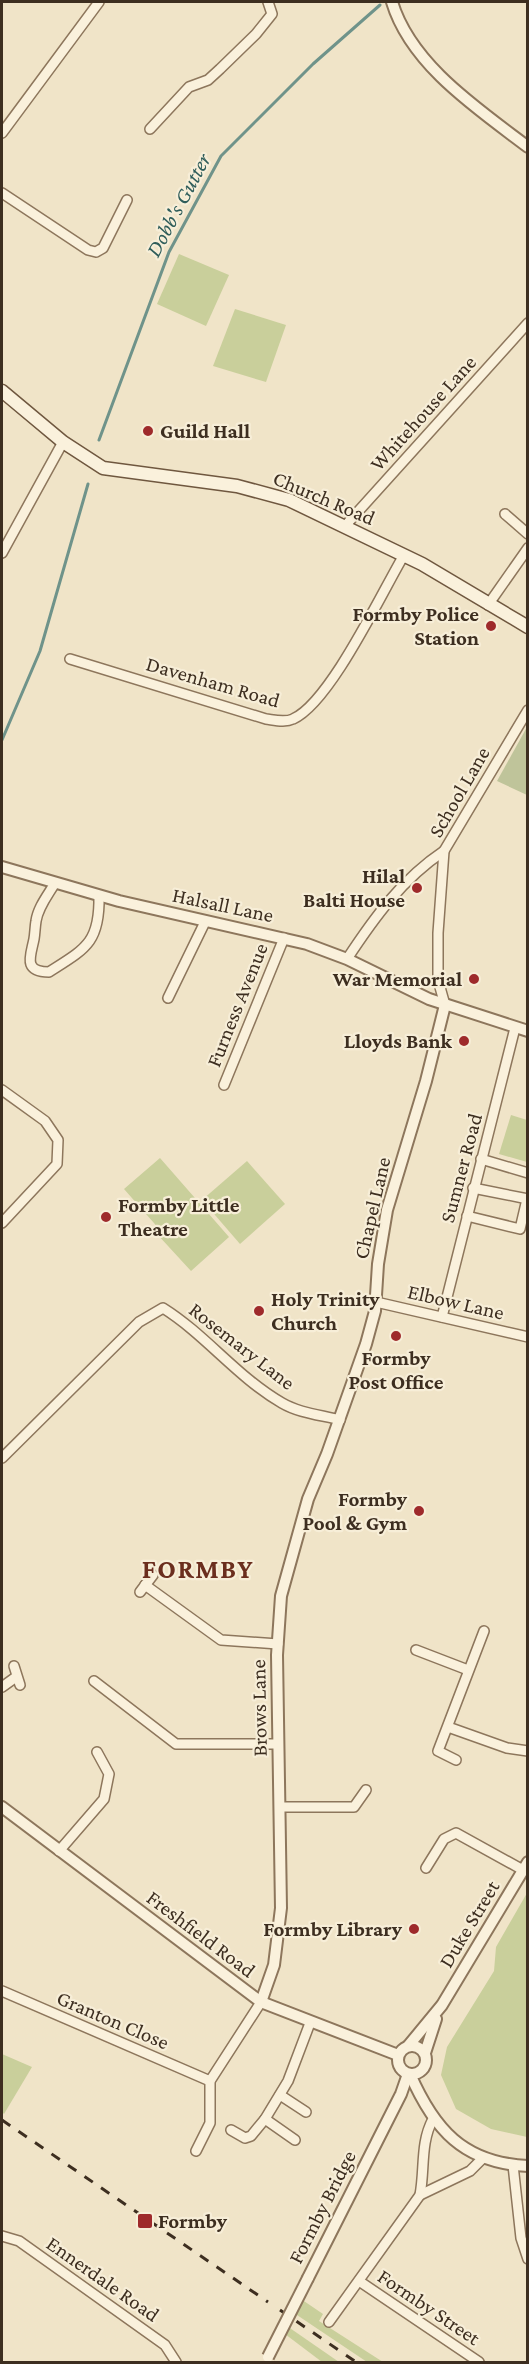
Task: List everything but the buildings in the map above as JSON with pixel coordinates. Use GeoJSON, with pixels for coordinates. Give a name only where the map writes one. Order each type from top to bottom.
{"type":"FeatureCollection","features":[{"type":"Feature","properties":{"kind":"main road","name":"Church Road"},"geometry":{"type":"LineString","coordinates":[[2,394],[63,442],[103,468],[252,489],[289,500],[404,555],[528,627]]}},
{"type":"Feature","properties":{"kind":"street"},"geometry":{"type":"LineString","coordinates":[[2,133],[99,2]]}},
{"type":"Feature","properties":{"kind":"street"},"geometry":{"type":"LineString","coordinates":[[150,129],[189,87],[208,80],[256,34],[272,14],[268,2]]}},
{"type":"Feature","properties":{"kind":"street"},"geometry":{"type":"LineString","coordinates":[[392,2],[406,34],[427,60],[460,93],[528,147]]}},
{"type":"Feature","properties":{"kind":"street"},"geometry":{"type":"LineString","coordinates":[[2,193],[88,250],[96,252],[103,248],[127,200]]}},
{"type":"Feature","properties":{"kind":"street","name":"Whitehouse Lane"},"geometry":{"type":"LineString","coordinates":[[345,526],[527,326]]}},
{"type":"Feature","properties":{"kind":"street"},"geometry":{"type":"LineString","coordinates":[[2,553],[63,442]]}},
{"type":"Feature","properties":{"kind":"street"},"geometry":{"type":"LineString","coordinates":[[505,514],[528,534]]}},
{"type":"Feature","properties":{"kind":"street"},"geometry":{"type":"LineString","coordinates":[[488,605],[528,548]]}},
{"type":"Feature","properties":{"kind":"street","name":"Davenham Road"},"geometry":{"type":"LineString","coordinates":[[70,659],[266,719],[292,720],[311,706],[327,687],[404,555]]}},
{"type":"Feature","properties":{"kind":"street","name":"School Lane"},"geometry":{"type":"LineString","coordinates":[[445,1005],[438,980],[438,933],[444,851],[528,710]]}},
{"type":"Feature","properties":{"kind":"street"},"geometry":{"type":"LineString","coordinates":[[347,959],[394,893],[425,864],[444,851]]}},
{"type":"Feature","properties":{"kind":"street","name":"Halsall Lane"},"geometry":{"type":"LineString","coordinates":[[2,867],[99,896],[307,944],[347,959],[429,999],[528,1031]]}},
{"type":"Feature","properties":{"kind":"street"},"geometry":{"type":"LineString","coordinates":[[55,883],[38,911],[34,942],[28,957],[30,964],[41,972],[49,972],[89,945],[98,921],[99,896]]}},
{"type":"Feature","properties":{"kind":"street"},"geometry":{"type":"LineString","coordinates":[[168,998],[205,922]]}},
{"type":"Feature","properties":{"kind":"street","name":"Furness Avenue"},"geometry":{"type":"LineString","coordinates":[[224,1085],[284,938]]}},
{"type":"Feature","properties":{"kind":"street","name":"Chapel Lane"},"geometry":{"type":"LineString","coordinates":[[340,1420],[366,1344],[376,1302],[378,1264],[387,1210],[426,1081],[445,1005]]}},
{"type":"Feature","properties":{"kind":"street","name":"Sumner Road"},"geometry":{"type":"LineString","coordinates":[[442,1317],[515,1028]]}},
{"type":"Feature","properties":{"kind":"street"},"geometry":{"type":"LineString","coordinates":[[2,1090],[45,1121],[58,1140],[57,1164],[2,1223]]}},
{"type":"Feature","properties":{"kind":"street"},"geometry":{"type":"LineString","coordinates":[[481,1159],[528,1173]]}},
{"type":"Feature","properties":{"kind":"street"},"geometry":{"type":"LineString","coordinates":[[467,1216],[520,1229],[527,1199],[473,1188]]}},
{"type":"Feature","properties":{"kind":"street","name":"Elbow Lane"},"geometry":{"type":"LineString","coordinates":[[376,1302],[528,1337]]}},
{"type":"Feature","properties":{"kind":"street","name":"Rosemary Lane"},"geometry":{"type":"LineString","coordinates":[[2,1458],[139,1322],[163,1308],[185,1321],[232,1366],[284,1404],[340,1420]]}},
{"type":"Feature","properties":{"kind":"street","name":"Brows Lane"},"geometry":{"type":"LineString","coordinates":[[261,2002],[274,1965],[281,1908],[278,1644],[281,1596],[308,1499],[340,1420]]}},
{"type":"Feature","properties":{"kind":"street"},"geometry":{"type":"LineString","coordinates":[[153,1575],[143,1589],[221,1640],[278,1644]]}},
{"type":"Feature","properties":{"kind":"street"},"geometry":{"type":"LineString","coordinates":[[456,1760],[438,1751],[484,1631]]}},
{"type":"Feature","properties":{"kind":"street"},"geometry":{"type":"LineString","coordinates":[[416,1650],[468,1670]]}},
{"type":"Feature","properties":{"kind":"street"},"geometry":{"type":"LineString","coordinates":[[2,1687],[18,1681],[14,1666]]}},
{"type":"Feature","properties":{"kind":"street"},"geometry":{"type":"LineString","coordinates":[[94,1681],[176,1744],[278,1744]]}},
{"type":"Feature","properties":{"kind":"street"},"geometry":{"type":"LineString","coordinates":[[448,1727],[507,1748],[528,1751]]}},
{"type":"Feature","properties":{"kind":"street"},"geometry":{"type":"LineString","coordinates":[[59,1851],[104,1799],[109,1774],[97,1752]]}},
{"type":"Feature","properties":{"kind":"street"},"geometry":{"type":"LineString","coordinates":[[280,1807],[354,1808],[366,1790]]}},
{"type":"Feature","properties":{"kind":"street","name":"Freshfield Road"},"geometry":{"type":"LineString","coordinates":[[2,1807],[261,2002],[398,2055]]}},
{"type":"Feature","properties":{"kind":"street"},"geometry":{"type":"LineString","coordinates":[[426,1868],[444,1839],[456,1833],[525,1866]]}},
{"type":"Feature","properties":{"kind":"street","name":"Duke Street"},"geometry":{"type":"LineString","coordinates":[[409,2045],[442,2005],[525,1866]]}},
{"type":"Feature","properties":{"kind":"street","name":"Granton Close"},"geometry":{"type":"LineString","coordinates":[[2,1991],[210,2081]]}},
{"type":"Feature","properties":{"kind":"street"},"geometry":{"type":"LineString","coordinates":[[196,2151],[210,2123],[210,2081],[261,2002]]}},
{"type":"Feature","properties":{"kind":"street","name":"Duke Street"},"geometry":{"type":"LineString","coordinates":[[424,2053],[442,2005]]}},
{"type":"Feature","properties":{"kind":"street"},"geometry":{"type":"LineString","coordinates":[[231,2130],[245,2138],[251,2136],[265,2119],[280,2096],[310,2022]]}},
{"type":"Feature","properties":{"kind":"street"},"geometry":{"type":"LineString","coordinates":[[423,2099],[422,2070],[426,2062],[424,2053],[418,2047],[409,2045],[398,2055],[400,2069],[409,2074],[433,2119],[454,2140],[483,2158],[528,2166]]}},
{"type":"Feature","properties":{"kind":"street"},"geometry":{"type":"LineString","coordinates":[[409,2074],[422,2070]]}},
{"type":"Feature","properties":{"kind":"street","name":"Formby Bridge"},"geometry":{"type":"LineString","coordinates":[[267,2360],[409,2074]]}},
{"type":"Feature","properties":{"kind":"street"},"geometry":{"type":"LineString","coordinates":[[280,2096],[306,2112]]}},
{"type":"Feature","properties":{"kind":"street"},"geometry":{"type":"LineString","coordinates":[[265,2119],[295,2140]]}},
{"type":"Feature","properties":{"kind":"street"},"geometry":{"type":"LineString","coordinates":[[329,2322],[420,2195],[424,2175],[423,2144],[433,2119]]}},
{"type":"Feature","properties":{"kind":"street"},"geometry":{"type":"LineString","coordinates":[[420,2195],[470,2170],[483,2158]]}},
{"type":"Feature","properties":{"kind":"street"},"geometry":{"type":"LineString","coordinates":[[513,2165],[520,2238],[528,2259]]}},
{"type":"Feature","properties":{"kind":"street","name":"Ennerdale Road"},"geometry":{"type":"LineString","coordinates":[[2,2236],[19,2241],[165,2345],[176,2362]]}},
{"type":"Feature","properties":{"kind":"street","name":"Formby Street"},"geometry":{"type":"LineString","coordinates":[[359,2281],[479,2362]]}},
{"type":"Feature","properties":{"kind":"green space"},"geometry":{"type":"Polygon","coordinates":[[[179,254],[229,275],[206,326],[157,304],[179,254]]]}},
{"type":"Feature","properties":{"kind":"green space"},"geometry":{"type":"Polygon","coordinates":[[[235,309],[286,325],[266,382],[213,366],[235,309]]]}},
{"type":"Feature","properties":{"kind":"green space"},"geometry":{"type":"Polygon","coordinates":[[[527,727],[528,795],[497,781],[527,727]]]}},
{"type":"Feature","properties":{"kind":"green space"},"geometry":{"type":"Polygon","coordinates":[[[511,1115],[527,1120],[527,1162],[499,1154],[511,1115]]]}},
{"type":"Feature","properties":{"kind":"green space"},"geometry":{"type":"Polygon","coordinates":[[[160,1158],[229,1237],[191,1271],[157,1234],[161,1231],[124,1189],[160,1158]]]}},
{"type":"Feature","properties":{"kind":"green space"},"geometry":{"type":"Polygon","coordinates":[[[247,1161],[285,1204],[240,1244],[202,1200],[247,1161]]]}},
{"type":"Feature","properties":{"kind":"green space"},"geometry":{"type":"Polygon","coordinates":[[[527,1893],[528,2137],[491,2129],[456,2109],[441,2075],[447,2047],[494,1971],[496,1947],[527,1893]]]}},
{"type":"Feature","properties":{"kind":"green space"},"geometry":{"type":"Polygon","coordinates":[[[2,2054],[32,2067],[4,2114],[2,2112],[2,2054]]]}},
{"type":"Feature","properties":{"kind":"green space"},"geometry":{"type":"Polygon","coordinates":[[[298,2297],[323,2314],[319,2321],[383,2362],[367,2362],[291,2311],[298,2297]]]}},
{"type":"Feature","properties":{"kind":"green space"},"geometry":{"type":"Polygon","coordinates":[[[284,2324],[339,2362],[322,2362],[281,2331],[284,2324]]]}},
{"type":"Feature","properties":{"kind":"waterway","name":"Dobb's Gutter"},"geometry":{"type":"LineString","coordinates":[[99,440],[169,252],[221,156],[313,64],[380,5]]}},
{"type":"Feature","properties":{"kind":"waterway","name":"Dobb's Gutter"},"geometry":{"type":"LineString","coordinates":[[2,740],[40,651],[88,484]]}},
{"type":"Feature","properties":{"kind":"railway"},"geometry":{"type":"LineString","coordinates":[[2,2120],[268,2302]]}},
{"type":"Feature","properties":{"kind":"railway"},"geometry":{"type":"LineString","coordinates":[[280,2310],[356,2362]]}},
{"type":"Feature","properties":{"kind":"place","name":"Guild Hall"},"geometry":{"type":"Point","coordinates":[148,431]}},
{"type":"Feature","properties":{"kind":"place","name":"Formby Police Station"},"geometry":{"type":"Point","coordinates":[491,626]}},
{"type":"Feature","properties":{"kind":"place","name":"Hilal Balti House"},"geometry":{"type":"Point","coordinates":[417,888]}},
{"type":"Feature","properties":{"kind":"place","name":"War Memorial"},"geometry":{"type":"Point","coordinates":[474,979]}},
{"type":"Feature","properties":{"kind":"place","name":"Lloyds Bank"},"geometry":{"type":"Point","coordinates":[464,1041]}},
{"type":"Feature","properties":{"kind":"place","name":"Formby Little Theatre"},"geometry":{"type":"Point","coordinates":[106,1217]}},
{"type":"Feature","properties":{"kind":"place","name":"Holy Trinity Church"},"geometry":{"type":"Point","coordinates":[259,1311]}},
{"type":"Feature","properties":{"kind":"place","name":"Formby Post Office"},"geometry":{"type":"Point","coordinates":[396,1336]}},
{"type":"Feature","properties":{"kind":"place","name":"Formby Pool & Gym"},"geometry":{"type":"Point","coordinates":[419,1511]}},
{"type":"Feature","properties":{"kind":"place","name":"Formby Library"},"geometry":{"type":"Point","coordinates":[414,1929]}},
{"type":"Feature","properties":{"kind":"place","name":"Formby"},"geometry":{"type":"Point","coordinates":[145,2221]}},
{"type":"Feature","properties":{"kind":"district","name":"FORMBY"},"geometry":{"type":"Point","coordinates":[198,1569]}}]}
